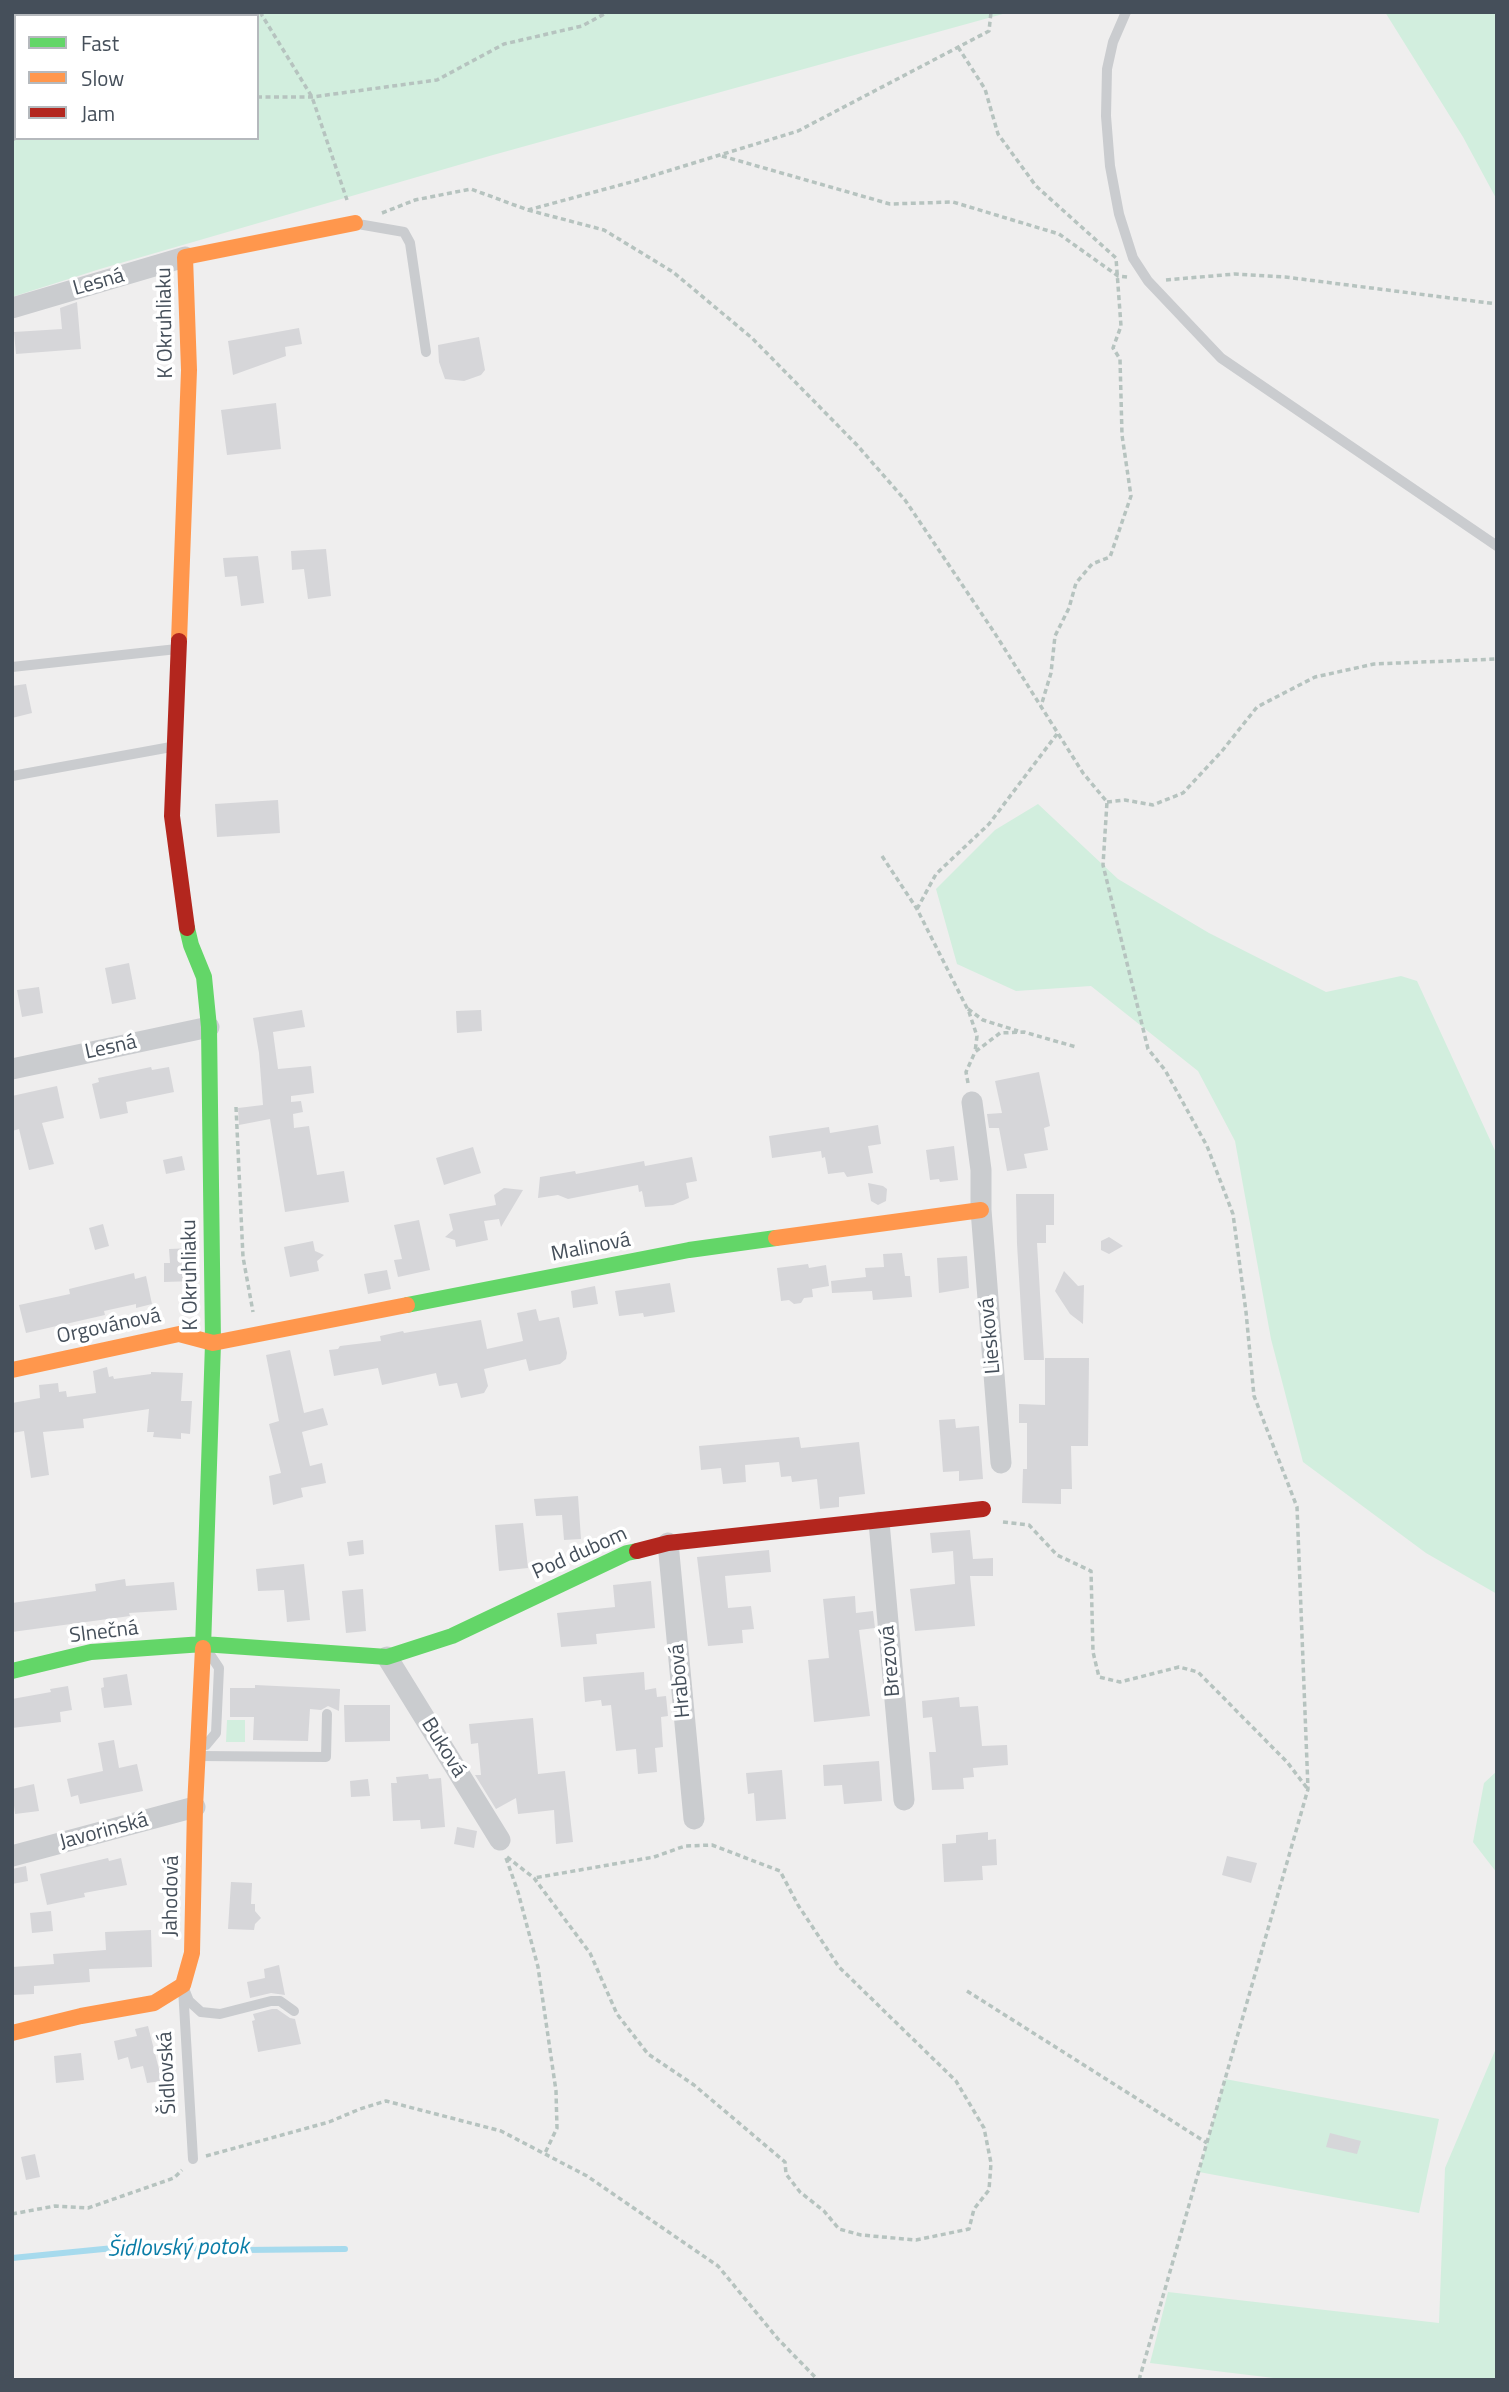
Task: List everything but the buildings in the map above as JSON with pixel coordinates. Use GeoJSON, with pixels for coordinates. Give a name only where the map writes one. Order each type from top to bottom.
{"type":"FeatureCollection","features":[{"type":"Feature","properties":{"kind":"street","name":"K Okruhliaku"},"geometry":{"type":"LineString","coordinates":[[195,1807],[213,1343],[209,1027],[204,977],[191,945],[184,916],[172,817],[189,370],[185,257],[355,223]]}},
{"type":"Feature","properties":{"kind":"street","name":"Lesná"},"geometry":{"type":"LineString","coordinates":[[12,308],[185,257]]}},
{"type":"Feature","properties":{"kind":"street","name":"Lesná"},"geometry":{"type":"LineString","coordinates":[[12,1069],[209,1027]]}},
{"type":"Feature","properties":{"kind":"street","name":"Liesková"},"geometry":{"type":"LineString","coordinates":[[972,1102],[981,1170],[981,1210],[1002,1462]]}},
{"type":"Feature","properties":{"kind":"street","name":"Malinová"},"geometry":{"type":"LineString","coordinates":[[213,1343],[689,1250],[981,1210]]}},
{"type":"Feature","properties":{"kind":"street","name":"Orgovánová"},"geometry":{"type":"LineString","coordinates":[[12,1370],[178,1334],[213,1343]]}},
{"type":"Feature","properties":{"kind":"street","name":"Pod dubom"},"geometry":{"type":"LineString","coordinates":[[203,1644],[387,1657],[452,1636],[626,1553],[668,1543],[983,1509]]}},
{"type":"Feature","properties":{"kind":"street","name":"Brezová"},"geometry":{"type":"LineString","coordinates":[[879,1522],[904,1800]]}},
{"type":"Feature","properties":{"kind":"street","name":"Hrabová"},"geometry":{"type":"LineString","coordinates":[[668,1543],[694,1819]]}},
{"type":"Feature","properties":{"kind":"street","name":"Slnečná"},"geometry":{"type":"LineString","coordinates":[[12,1671],[91,1652],[203,1644]]}},
{"type":"Feature","properties":{"kind":"street","name":"Buková"},"geometry":{"type":"LineString","coordinates":[[387,1657],[503,1848]]}},
{"type":"Feature","properties":{"kind":"street","name":"Javorinská"},"geometry":{"type":"LineString","coordinates":[[12,1856],[195,1807]]}},
{"type":"Feature","properties":{"kind":"street","name":"Jahodová"},"geometry":{"type":"LineString","coordinates":[[183,1985],[192,1953],[195,1807]]}},
{"type":"Feature","properties":{"kind":"street"},"geometry":{"type":"LineString","coordinates":[[12,2033],[81,2016],[154,2003],[183,1985]]}},
{"type":"Feature","properties":{"kind":"lane"},"geometry":{"type":"LineString","coordinates":[[1126,12],[1113,42],[1107,69],[1105,116],[1110,166],[1119,214],[1133,258],[1148,281],[1221,358],[1497,546]]}},
{"type":"Feature","properties":{"kind":"lane","name":"K Okruhliaku"},"geometry":{"type":"LineString","coordinates":[[355,223],[404,232],[410,243],[426,352]]}},
{"type":"Feature","properties":{"kind":"lane"},"geometry":{"type":"LineString","coordinates":[[12,667],[180,649]]}},
{"type":"Feature","properties":{"kind":"lane"},"geometry":{"type":"LineString","coordinates":[[12,776],[174,747]]}},
{"type":"Feature","properties":{"kind":"lane"},"geometry":{"type":"LineString","coordinates":[[198,1756],[326,1758],[327,1714]]}},
{"type":"Feature","properties":{"kind":"lane"},"geometry":{"type":"LineString","coordinates":[[183,1985],[189,2001],[201,2012],[220,2014],[271,2001],[280,2001],[294,2011]]}},
{"type":"Feature","properties":{"kind":"lane","name":"Šidlovská"},"geometry":{"type":"LineString","coordinates":[[183,1985],[193,2159]]}},
{"type":"Feature","properties":{"kind":"path"},"geometry":{"type":"LineString","coordinates":[[260,12],[312,97],[355,223],[415,200],[471,189],[528,210],[604,230],[673,272],[752,338],[856,445],[905,500],[1083,774],[1107,802],[1103,865],[1147,1049],[1166,1070],[1208,1146],[1233,1214],[1247,1312],[1254,1396],[1297,1507],[1308,1789],[1139,2380]]}},
{"type":"Feature","properties":{"kind":"path"},"geometry":{"type":"LineString","coordinates":[[259,97],[312,97],[437,80],[504,44],[582,26],[608,12]]}},
{"type":"Feature","properties":{"kind":"path"},"geometry":{"type":"LineString","coordinates":[[528,210],[798,131],[989,31],[991,12]]}},
{"type":"Feature","properties":{"kind":"path"},"geometry":{"type":"LineString","coordinates":[[958,47],[985,89],[998,134],[1036,186],[1116,258],[1121,326],[1113,348],[1120,359],[1122,435],[1131,496],[1110,557],[1092,564],[1076,583],[1069,608],[1055,636],[1051,673],[1041,706]]}},
{"type":"Feature","properties":{"kind":"path"},"geometry":{"type":"LineString","coordinates":[[720,155],[890,204],[953,202],[1059,234],[1118,276],[1148,281],[1235,274],[1285,277],[1497,304]]}},
{"type":"Feature","properties":{"kind":"path"},"geometry":{"type":"LineString","coordinates":[[1107,802],[1125,800],[1153,805],[1183,793],[1222,751],[1257,707],[1315,677],[1374,664],[1497,659]]}},
{"type":"Feature","properties":{"kind":"path"},"geometry":{"type":"LineString","coordinates":[[917,909],[936,874],[989,824],[1057,733]]}},
{"type":"Feature","properties":{"kind":"path"},"geometry":{"type":"LineString","coordinates":[[882,856],[917,909],[966,1007],[977,1036],[975,1052],[966,1072],[972,1102]]}},
{"type":"Feature","properties":{"kind":"path"},"geometry":{"type":"LineString","coordinates":[[966,1007],[983,1020],[1076,1047]]}},
{"type":"Feature","properties":{"kind":"path"},"geometry":{"type":"LineString","coordinates":[[975,1052],[1000,1033],[1020,1032]]}},
{"type":"Feature","properties":{"kind":"path"},"geometry":{"type":"LineString","coordinates":[[236,1097],[243,1257],[257,1335]]}},
{"type":"Feature","properties":{"kind":"path"},"geometry":{"type":"LineString","coordinates":[[983,1509],[991,1521],[1029,1525],[1057,1555],[1091,1571],[1093,1652],[1099,1677],[1120,1682],[1179,1667],[1198,1672],[1287,1762],[1308,1789]]}},
{"type":"Feature","properties":{"kind":"path"},"geometry":{"type":"LineString","coordinates":[[503,1848],[534,1878],[590,1953],[617,2014],[648,2054],[694,2085],[785,2162],[786,2174],[800,2192],[824,2211],[839,2229],[861,2235],[916,2240],[969,2229],[974,2209],[989,2190],[991,2163],[984,2128],[956,2081],[839,1967],[780,1871],[712,1845],[685,1846],[653,1857],[534,1878]]}},
{"type":"Feature","properties":{"kind":"path"},"geometry":{"type":"LineString","coordinates":[[503,1848],[538,1967],[556,2091],[557,2128],[545,2154]]}},
{"type":"Feature","properties":{"kind":"path"},"geometry":{"type":"LineString","coordinates":[[967,1992],[1207,2143]]}},
{"type":"Feature","properties":{"kind":"path"},"geometry":{"type":"LineString","coordinates":[[12,2214],[55,2206],[88,2208],[174,2178],[193,2159],[329,2122],[386,2101],[501,2131],[587,2176],[718,2266],[778,2339],[818,2380]]}},
{"type":"Feature","properties":{"kind":"green space"},"geometry":{"type":"Polygon","coordinates":[[[12,12],[1010,12],[493,155],[12,297],[12,12]]]}},
{"type":"Feature","properties":{"kind":"green space"},"geometry":{"type":"Polygon","coordinates":[[[1385,12],[1497,12],[1497,200],[1463,137],[1385,12]]]}},
{"type":"Feature","properties":{"kind":"green space"},"geometry":{"type":"Polygon","coordinates":[[[1038,804],[1118,879],[1209,933],[1326,992],[1401,976],[1417,981],[1497,1155],[1497,1594],[1426,1553],[1303,1462],[1271,1339],[1235,1141],[1198,1071],[1091,986],[1016,991],[957,964],[936,889],[995,830],[1038,804]]]}},
{"type":"Feature","properties":{"kind":"green space"},"geometry":{"type":"Polygon","coordinates":[[[227,1720],[245,1720],[245,1742],[226,1742],[227,1720]]]}},
{"type":"Feature","properties":{"kind":"green space"},"geometry":{"type":"Polygon","coordinates":[[[1497,1771],[1497,1873],[1473,1842],[1484,1783],[1497,1771]]]}},
{"type":"Feature","properties":{"kind":"green space"},"geometry":{"type":"Polygon","coordinates":[[[1497,2046],[1497,2380],[1290,2380],[1150,2363],[1168,2292],[1439,2323],[1445,2168],[1497,2046]]]}},
{"type":"Feature","properties":{"kind":"green space"},"geometry":{"type":"Polygon","coordinates":[[[1225,2079],[1439,2119],[1419,2213],[1199,2172],[1225,2079]]]}},
{"type":"Feature","properties":{"kind":"waterway","name":"Šidlovský potok"},"geometry":{"type":"LineString","coordinates":[[12,2258],[134,2246],[243,2250],[345,2249]]}},
{"type":"Feature","properties":{"kind":"traffic: fast"},"geometry":{"type":"LineString","coordinates":[[187,928],[204,977],[209,1027],[213,1343],[203,1648]]}},
{"type":"Feature","properties":{"kind":"traffic: fast"},"geometry":{"type":"LineString","coordinates":[[407,1305],[689,1250],[776,1238]]}},
{"type":"Feature","properties":{"kind":"traffic: fast"},"geometry":{"type":"LineString","coordinates":[[12,1671],[91,1652],[203,1644],[387,1657],[452,1636],[627,1553],[637,1551]]}},
{"type":"Feature","properties":{"kind":"traffic: slow"},"geometry":{"type":"LineString","coordinates":[[179,641],[189,370],[185,257],[355,223]]}},
{"type":"Feature","properties":{"kind":"traffic: slow"},"geometry":{"type":"LineString","coordinates":[[776,1238],[981,1210]]}},
{"type":"Feature","properties":{"kind":"traffic: slow"},"geometry":{"type":"LineString","coordinates":[[12,1370],[179,1334],[213,1343],[407,1305]]}},
{"type":"Feature","properties":{"kind":"traffic: slow"},"geometry":{"type":"LineString","coordinates":[[12,2033],[81,2016],[154,2003],[183,1985],[192,1953],[195,1807],[203,1648]]}},
{"type":"Feature","properties":{"kind":"traffic: jam"},"geometry":{"type":"LineString","coordinates":[[179,641],[172,816],[187,928]]}},
{"type":"Feature","properties":{"kind":"traffic: jam"},"geometry":{"type":"LineString","coordinates":[[637,1551],[668,1543],[983,1509]]}}]}
